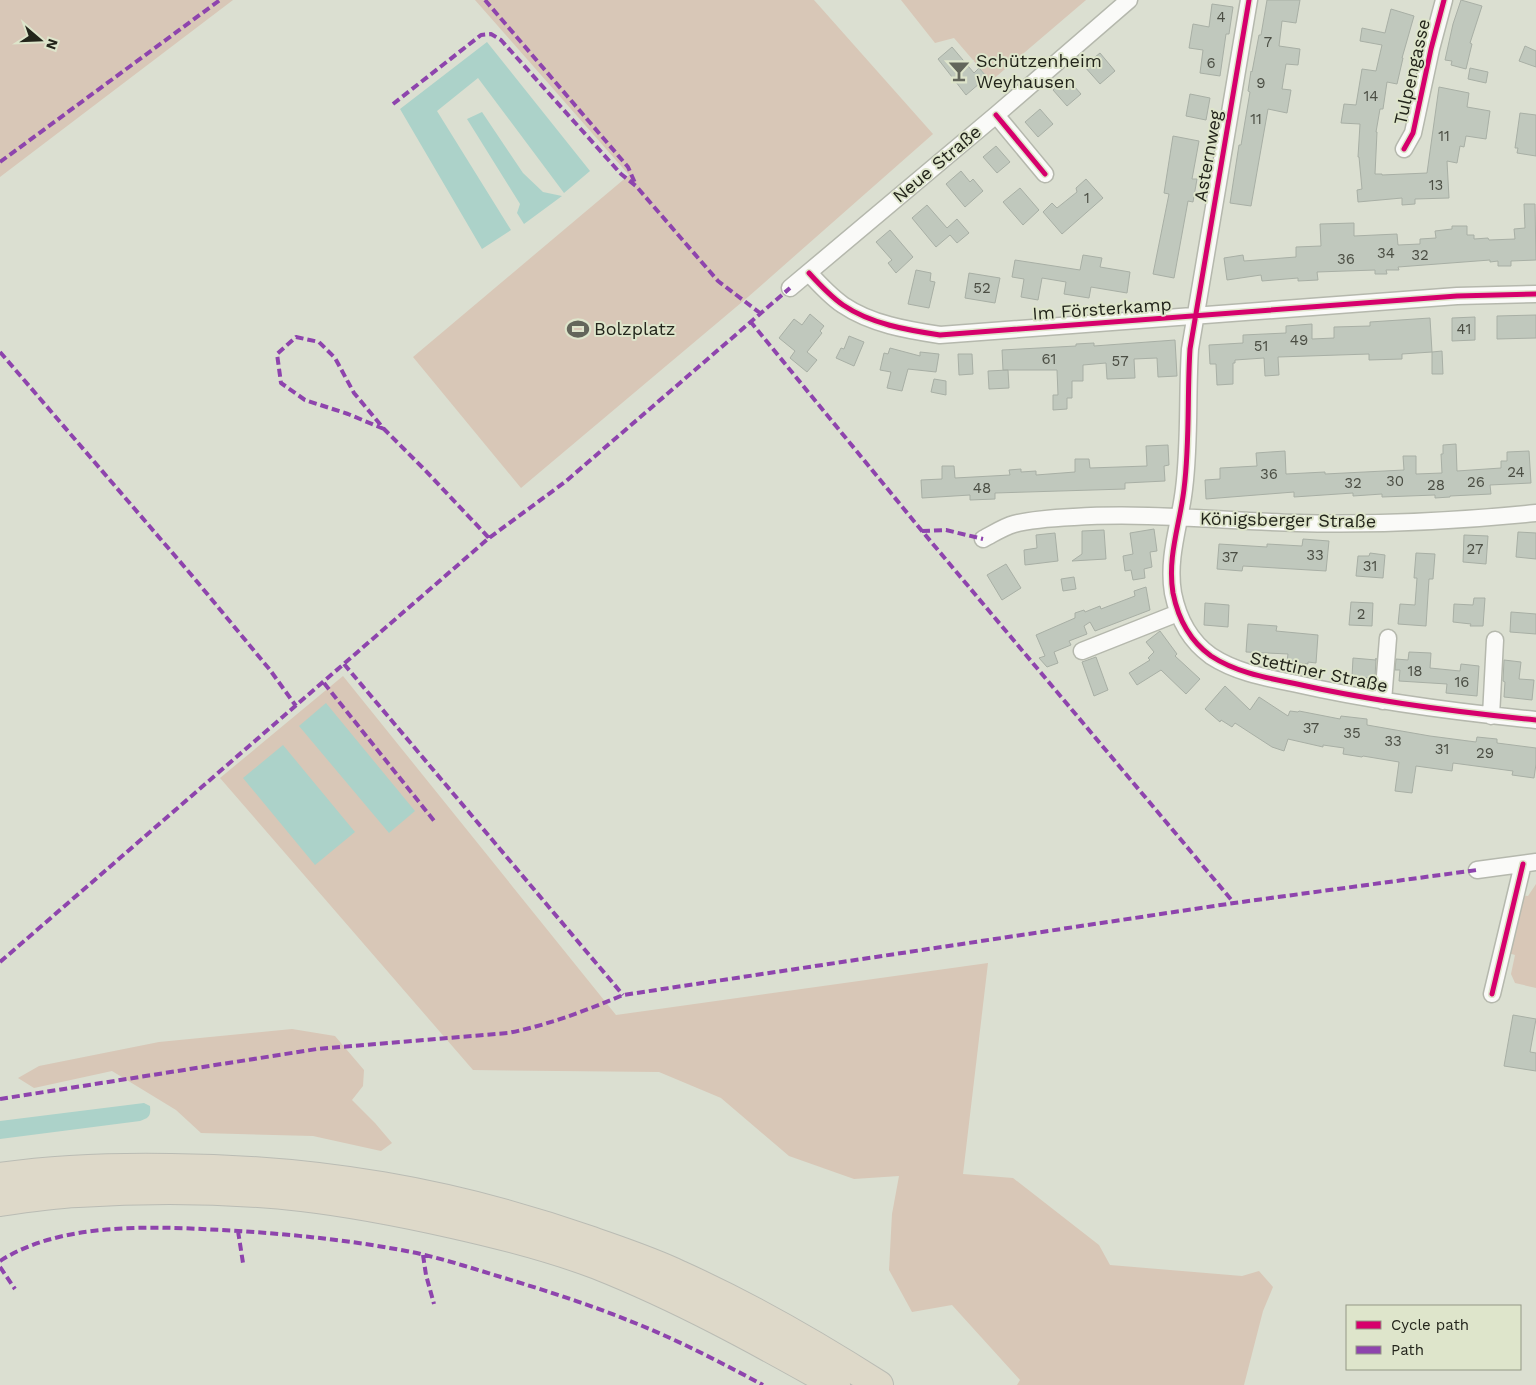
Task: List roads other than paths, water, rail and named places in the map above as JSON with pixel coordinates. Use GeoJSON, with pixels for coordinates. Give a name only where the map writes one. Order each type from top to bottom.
{"type":"FeatureCollection","features":[{"type":"Feature","properties":{"kind":"highway"},"geometry":{"type":"LineString","coordinates":[[0,1177],[80,1169],[211,1168],[308,1175],[410,1190],[493,1210],[548,1226],[680,1275],[768,1318],[879,1385]]}},
{"type":"Feature","properties":{"kind":"highway"},"geometry":{"type":"LineString","coordinates":[[0,1202],[78,1193],[228,1192],[303,1198],[409,1214],[501,1235],[595,1265],[671,1297],[758,1341],[836,1385]]}},
{"type":"Feature","properties":{"kind":"street","name":"Neue Straße"},"geometry":{"type":"LineString","coordinates":[[790,288],[996,115],[1129,0]]}},
{"type":"Feature","properties":{"kind":"street","name":"Asternweg"},"geometry":{"type":"LineString","coordinates":[[1194,317],[1249,0]]}},
{"type":"Feature","properties":{"kind":"street","name":"Tulpengasse"},"geometry":{"type":"LineString","coordinates":[[1404,149],[1414,133],[1431,49],[1444,0]]}},
{"type":"Feature","properties":{"kind":"street"},"geometry":{"type":"LineString","coordinates":[[996,115],[1046,174]]}},
{"type":"Feature","properties":{"kind":"street","name":"Im Försterkamp"},"geometry":{"type":"LineString","coordinates":[[808,272],[823,289],[844,306],[867,317],[903,330],[940,335],[1457,296],[1536,294]]}},
{"type":"Feature","properties":{"kind":"street","name":"Stettiner Straße"},"geometry":{"type":"LineString","coordinates":[[1194,317],[1187,394],[1188,429],[1184,489],[1171,561],[1172,586],[1178,614],[1197,644],[1212,656],[1238,669],[1259,676],[1383,701],[1491,716],[1536,720]]}},
{"type":"Feature","properties":{"kind":"street","name":"Königsberger Straße"},"geometry":{"type":"LineString","coordinates":[[983,539],[1013,524],[1045,519],[1096,516],[1153,515],[1298,523],[1402,522],[1484,518],[1536,513]]}},
{"type":"Feature","properties":{"kind":"street"},"geometry":{"type":"LineString","coordinates":[[1082,651],[1178,614]]}},
{"type":"Feature","properties":{"kind":"street"},"geometry":{"type":"LineString","coordinates":[[1383,701],[1388,638]]}},
{"type":"Feature","properties":{"kind":"street"},"geometry":{"type":"LineString","coordinates":[[1491,716],[1495,640]]}},
{"type":"Feature","properties":{"kind":"street"},"geometry":{"type":"LineString","coordinates":[[1477,870],[1530,863],[1492,994]]}},
{"type":"Feature","properties":{"kind":"water"},"geometry":{"type":"Polygon","coordinates":[[[487,42],[590,171],[564,193],[478,78],[437,111],[511,230],[482,249],[400,109],[487,42]]]}},
{"type":"Feature","properties":{"kind":"water"},"geometry":{"type":"Polygon","coordinates":[[[482,112],[523,173],[543,192],[562,196],[524,224],[517,213],[520,204],[467,119],[482,112]]]}},
{"type":"Feature","properties":{"kind":"water"},"geometry":{"type":"Polygon","coordinates":[[[326,703],[415,811],[389,833],[299,726],[326,703]]]}},
{"type":"Feature","properties":{"kind":"water"},"geometry":{"type":"Polygon","coordinates":[[[283,745],[355,832],[315,865],[243,778],[283,745]]]}},
{"type":"Feature","properties":{"kind":"water"},"geometry":{"type":"Polygon","coordinates":[[[144,1103],[150,1106],[150,1114],[147,1118],[140,1121],[0,1139],[0,1121],[144,1103]]]}},
{"type":"Feature","properties":{"kind":"place","name":"Schützenheim Weyhausen"},"geometry":{"type":"Point","coordinates":[959,71]}},
{"type":"Feature","properties":{"kind":"place","name":"Bolzplatz"},"geometry":{"type":"Point","coordinates":[578,329]}}]}
